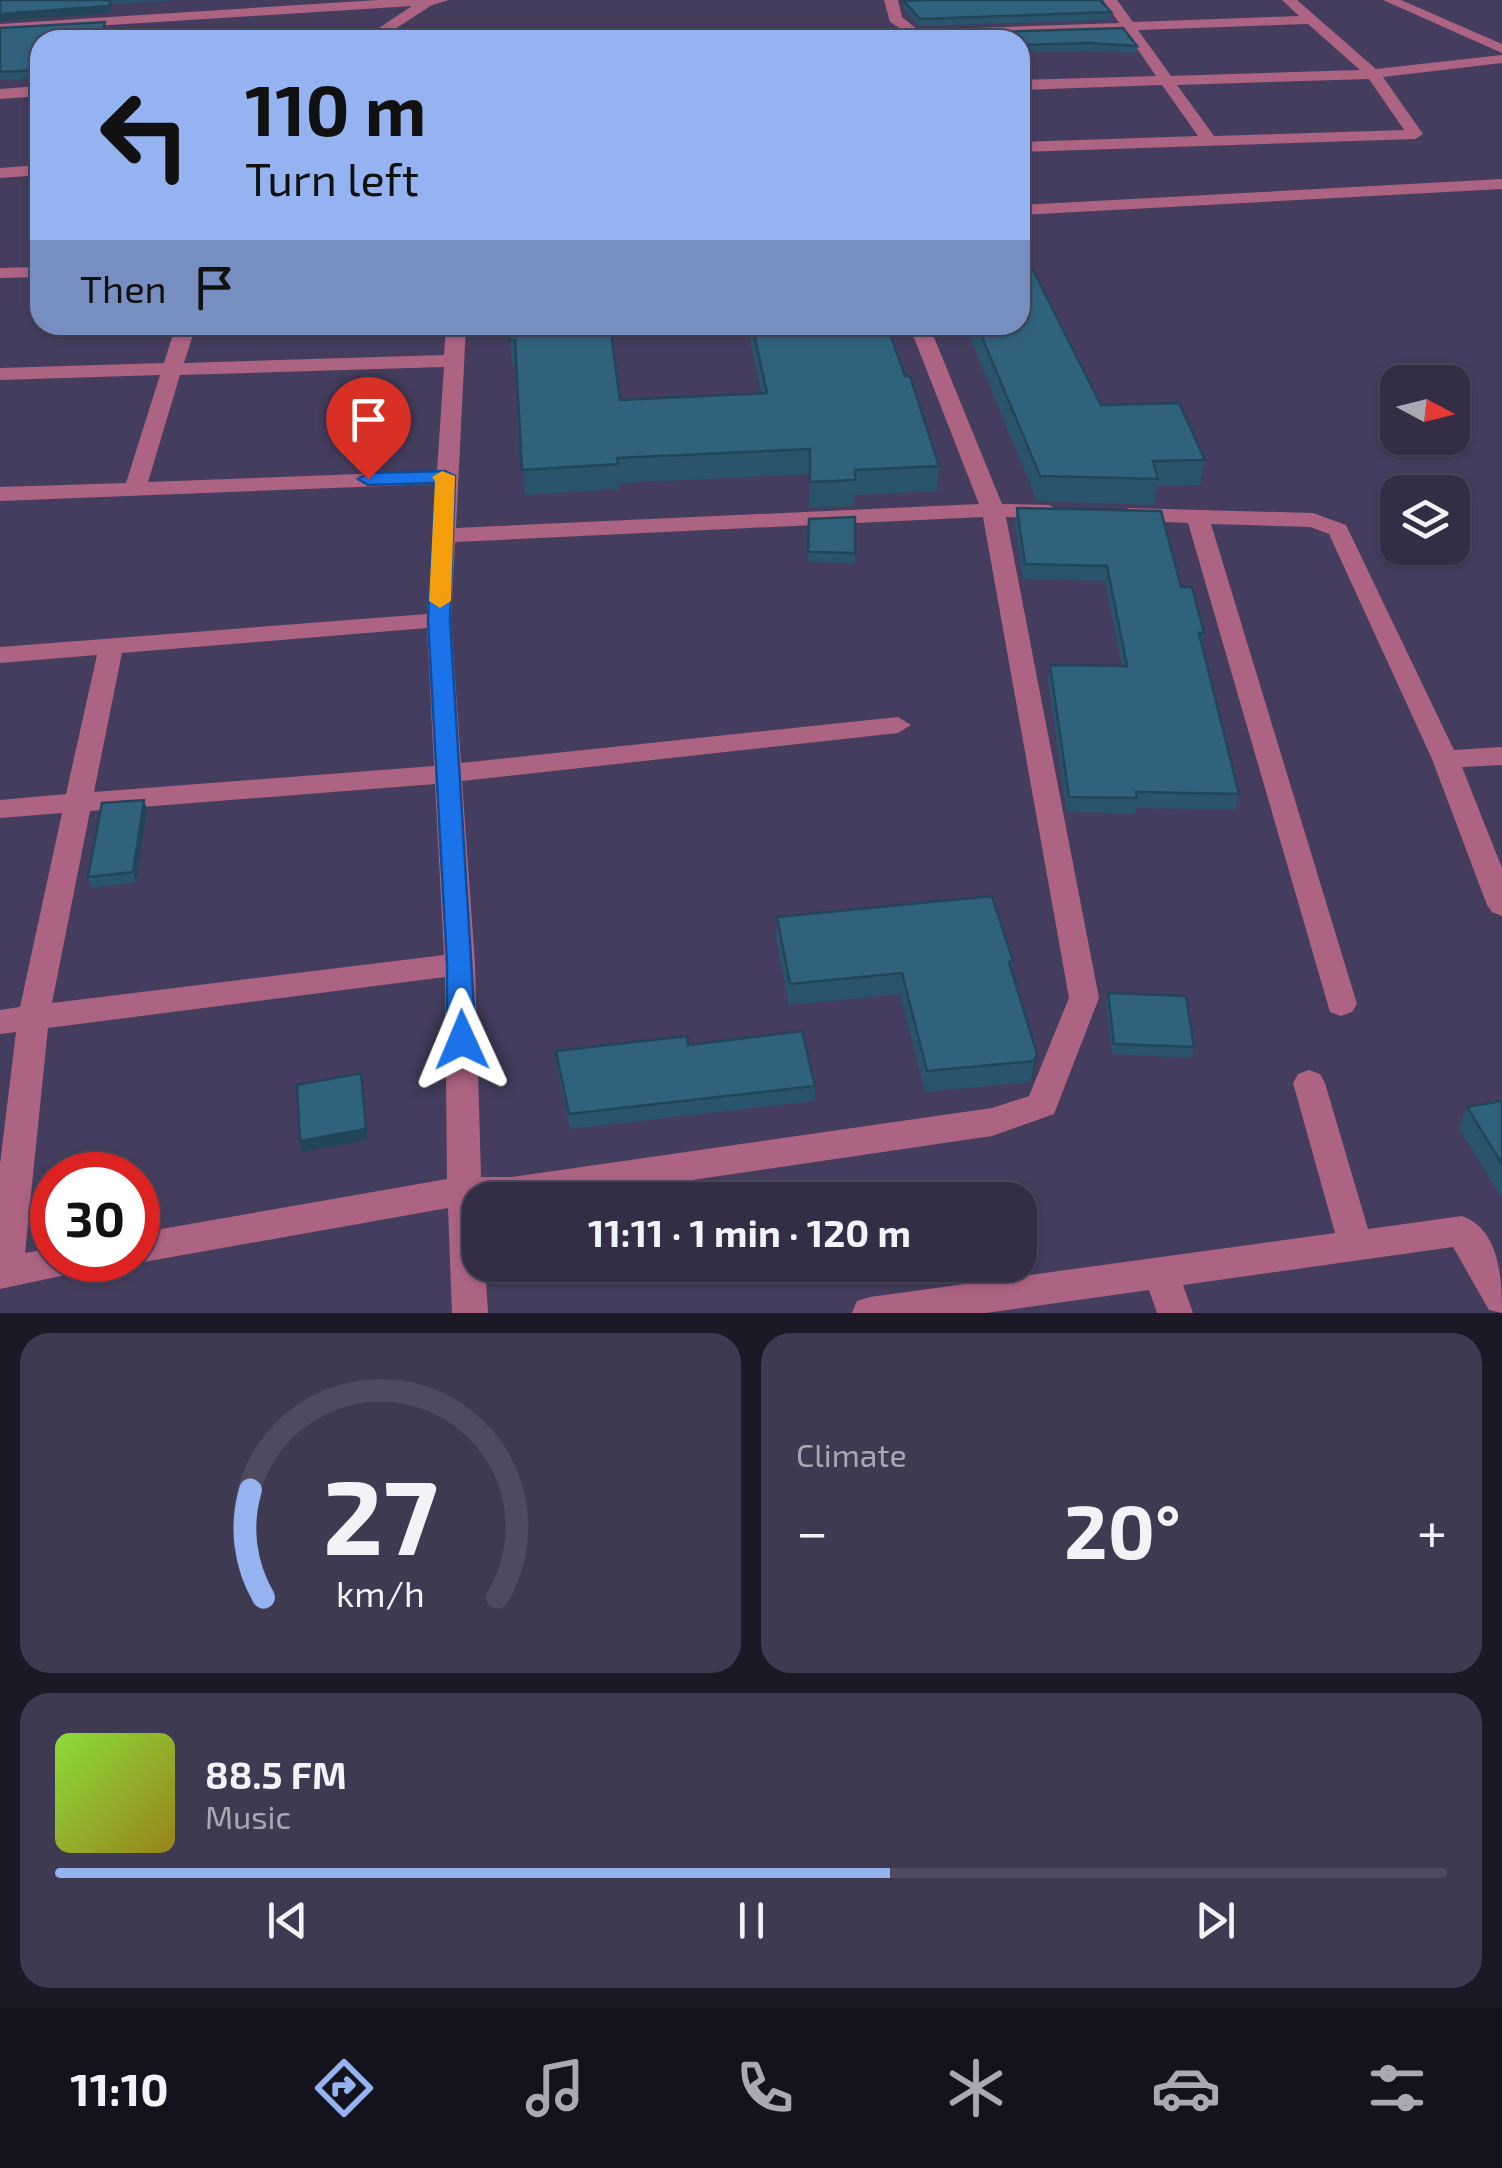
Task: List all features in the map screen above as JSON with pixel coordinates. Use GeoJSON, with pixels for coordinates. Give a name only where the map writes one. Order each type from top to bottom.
{"type":"FeatureCollection","features":[{"type":"Feature","properties":{"kind":"street"},"geometry":{"type":"LineString","coordinates":[[0,28],[442,0]]}},
{"type":"Feature","properties":{"kind":"street"},"geometry":{"type":"LineString","coordinates":[[891,0],[895,19],[910,30]]}},
{"type":"Feature","properties":{"kind":"street"},"geometry":{"type":"LineString","coordinates":[[1110,0],[1210,142]]}},
{"type":"Feature","properties":{"kind":"street"},"geometry":{"type":"LineString","coordinates":[[1030,148],[1415,134],[1373,74],[1289,0]]}},
{"type":"Feature","properties":{"kind":"street"},"geometry":{"type":"LineString","coordinates":[[1390,0],[1502,49]]}},
{"type":"Feature","properties":{"kind":"street"},"geometry":{"type":"LineString","coordinates":[[384,30],[429,1]]}},
{"type":"Feature","properties":{"kind":"street"},"geometry":{"type":"LineString","coordinates":[[1030,31],[1312,20]]}},
{"type":"Feature","properties":{"kind":"street"},"geometry":{"type":"LineString","coordinates":[[1030,86],[1373,74],[1502,59]]}},
{"type":"Feature","properties":{"kind":"street"},"geometry":{"type":"LineString","coordinates":[[0,94],[30,92]]}},
{"type":"Feature","properties":{"kind":"street"},"geometry":{"type":"LineString","coordinates":[[0,172],[30,170]]}},
{"type":"Feature","properties":{"kind":"street"},"geometry":{"type":"LineString","coordinates":[[1030,209],[1502,184]]}},
{"type":"Feature","properties":{"kind":"street"},"geometry":{"type":"LineString","coordinates":[[0,274],[30,272]]}},
{"type":"Feature","properties":{"kind":"street"},"geometry":{"type":"LineString","coordinates":[[136,488],[183,335]]}},
{"type":"Feature","properties":{"kind":"street"},"geometry":{"type":"LineString","coordinates":[[455,335],[439,620],[460,964],[464,1182]]}},
{"type":"Feature","properties":{"kind":"street"},"geometry":{"type":"LineString","coordinates":[[581,1182],[992,1122],[1042,1105],[1084,998],[993,510],[923,335]]}},
{"type":"Feature","properties":{"kind":"street"},"geometry":{"type":"LineString","coordinates":[[0,374],[452,361]]}},
{"type":"Feature","properties":{"kind":"street"},"geometry":{"type":"LineString","coordinates":[[0,494],[445,476]]}},
{"type":"Feature","properties":{"kind":"street"},"geometry":{"type":"LineString","coordinates":[[442,536],[993,510],[1068,513]]}},
{"type":"Feature","properties":{"kind":"street"},"geometry":{"type":"LineString","coordinates":[[1105,514],[1314,520],[1338,530],[1445,759],[1502,905]]}},
{"type":"Feature","properties":{"kind":"street"},"geometry":{"type":"LineString","coordinates":[[1198,518],[1341,1004]]}},
{"type":"Feature","properties":{"kind":"street"},"geometry":{"type":"LineString","coordinates":[[0,654],[439,620]]}},
{"type":"Feature","properties":{"kind":"street"},"geometry":{"type":"LineString","coordinates":[[30,1267],[2,1272],[34,1018],[111,646]]}},
{"type":"Feature","properties":{"kind":"street"},"geometry":{"type":"LineString","coordinates":[[0,809],[446,774],[898,725]]}},
{"type":"Feature","properties":{"kind":"street"},"geometry":{"type":"LineString","coordinates":[[1445,759],[1502,756]]}},
{"type":"Feature","properties":{"kind":"street"},"geometry":{"type":"LineString","coordinates":[[0,1022],[460,964]]}},
{"type":"Feature","properties":{"kind":"street"},"geometry":{"type":"LineString","coordinates":[[1309,1084],[1356,1246]]}},
{"type":"Feature","properties":{"kind":"street"},"geometry":{"type":"LineString","coordinates":[[160,1244],[462,1191]]}},
{"type":"Feature","properties":{"kind":"street"},"geometry":{"type":"LineString","coordinates":[[870,1313],[1462,1230],[1502,1299]]}},
{"type":"Feature","properties":{"kind":"street"},"geometry":{"type":"LineString","coordinates":[[1161,1273],[1176,1313]]}},
{"type":"Feature","properties":{"kind":"street"},"geometry":{"type":"LineString","coordinates":[[468,1282],[470,1313]]}},
{"type":"Feature","properties":{"kind":"building"},"geometry":{"type":"Polygon","coordinates":[[[0,0],[110,0],[109,6],[0,14],[0,0]]]}},
{"type":"Feature","properties":{"kind":"building"},"geometry":{"type":"Polygon","coordinates":[[[1100,0],[1111,12],[920,19],[904,1],[1100,0]]]}},
{"type":"Feature","properties":{"kind":"building"},"geometry":{"type":"Polygon","coordinates":[[[105,22],[103,30],[30,30],[30,70],[0,72],[0,28],[105,22]]]}},
{"type":"Feature","properties":{"kind":"building"},"geometry":{"type":"Polygon","coordinates":[[[1123,28],[1137,46],[1030,45],[1030,31],[1123,28]]]}},
{"type":"Feature","properties":{"kind":"building"},"geometry":{"type":"Polygon","coordinates":[[[1030,264],[1101,405],[1179,403],[1205,460],[1153,461],[1158,479],[1040,476],[981,335],[1030,335],[1030,264]]]}},
{"type":"Feature","properties":{"kind":"building"},"geometry":{"type":"Polygon","coordinates":[[[510,335],[611,335],[620,400],[767,393],[754,335],[891,335],[905,376],[910,376],[939,466],[855,470],[855,480],[810,482],[810,449],[617,458],[618,464],[522,470],[515,340],[510,341],[510,335]]]}},
{"type":"Feature","properties":{"kind":"building"},"geometry":{"type":"Polygon","coordinates":[[[1017,508],[1161,511],[1181,587],[1192,587],[1204,633],[1199,633],[1239,794],[1136,792],[1137,798],[1069,797],[1050,665],[1127,666],[1107,566],[1025,564],[1017,508]]]}},
{"type":"Feature","properties":{"kind":"building"},"geometry":{"type":"Polygon","coordinates":[[[855,517],[855,553],[808,552],[809,519],[855,517]]]}},
{"type":"Feature","properties":{"kind":"building"},"geometry":{"type":"Polygon","coordinates":[[[144,800],[133,872],[88,877],[102,803],[144,800]]]}},
{"type":"Feature","properties":{"kind":"building"},"geometry":{"type":"Polygon","coordinates":[[[992,896],[1037,1054],[1034,1061],[927,1071],[902,973],[790,984],[777,917],[992,896]]]}},
{"type":"Feature","properties":{"kind":"building"},"geometry":{"type":"Polygon","coordinates":[[[1108,993],[1186,996],[1194,1047],[1114,1044],[1108,993]]]}},
{"type":"Feature","properties":{"kind":"building"},"geometry":{"type":"Polygon","coordinates":[[[802,1031],[815,1086],[569,1114],[556,1051],[687,1036],[688,1045],[802,1031]]]}},
{"type":"Feature","properties":{"kind":"building"},"geometry":{"type":"Polygon","coordinates":[[[361,1073],[366,1129],[300,1141],[297,1085],[361,1073]]]}},
{"type":"Feature","properties":{"kind":"building"},"geometry":{"type":"Polygon","coordinates":[[[1502,1101],[1502,1164],[1467,1107],[1502,1101]]]}},
{"type":"Feature","properties":{"kind":"slow traffic"},"geometry":{"type":"LineString","coordinates":[[440,601],[445,476],[442,477]]}},
{"type":"Feature","properties":{"kind":"route"},"geometry":{"type":"LineString","coordinates":[[368,479],[445,476],[439,620],[462,1040]]}}]}
